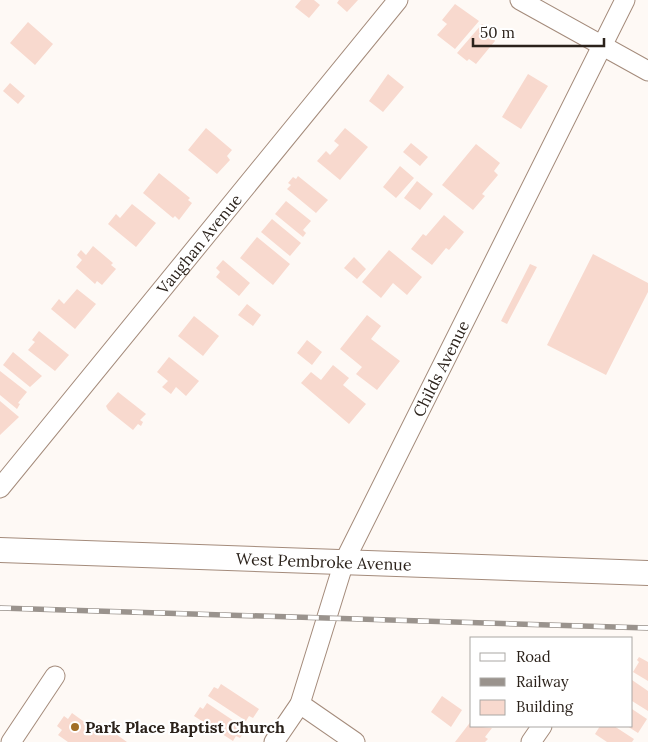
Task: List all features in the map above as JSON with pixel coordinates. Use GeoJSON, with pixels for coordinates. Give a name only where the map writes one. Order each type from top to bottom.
{"type":"FeatureCollection","features":[{"type":"Feature","properties":{"kind":"main road","name":"West Pembroke Avenue"},"geometry":{"type":"LineString","coordinates":[[0,550],[648,573]]}},
{"type":"Feature","properties":{"kind":"street","name":"Vaughan Avenue"},"geometry":{"type":"LineString","coordinates":[[0,488],[398,0]]}},
{"type":"Feature","properties":{"kind":"street"},"geometry":{"type":"LineString","coordinates":[[520,0],[648,71]]}},
{"type":"Feature","properties":{"kind":"street","name":"Childs Avenue"},"geometry":{"type":"LineString","coordinates":[[274,742],[300,704],[344,562],[604,46],[625,0]]}},
{"type":"Feature","properties":{"kind":"street"},"geometry":{"type":"LineString","coordinates":[[11,742],[54,676]]}},
{"type":"Feature","properties":{"kind":"street"},"geometry":{"type":"LineString","coordinates":[[300,704],[356,742]]}},
{"type":"Feature","properties":{"kind":"street"},"geometry":{"type":"LineString","coordinates":[[531,742],[541,727]]}},
{"type":"Feature","properties":{"kind":"building"},"geometry":{"type":"Polygon","coordinates":[[[301,0],[314,0],[320,5],[309,18],[295,7],[301,0]]]}},
{"type":"Feature","properties":{"kind":"building"},"geometry":{"type":"Polygon","coordinates":[[[339,0],[358,0],[347,12],[337,3],[339,0]]]}},
{"type":"Feature","properties":{"kind":"building"},"geometry":{"type":"Polygon","coordinates":[[[455,4],[479,21],[455,49],[437,35],[447,24],[442,20],[455,4]]]}},
{"type":"Feature","properties":{"kind":"building"},"geometry":{"type":"Polygon","coordinates":[[[28,22],[53,44],[35,65],[10,43],[28,22]]]}},
{"type":"Feature","properties":{"kind":"building"},"geometry":{"type":"Polygon","coordinates":[[[482,24],[496,36],[495,41],[476,64],[469,59],[467,61],[457,53],[482,24]]]}},
{"type":"Feature","properties":{"kind":"building"},"geometry":{"type":"Polygon","coordinates":[[[388,74],[404,87],[383,112],[369,101],[388,74]]]}},
{"type":"Feature","properties":{"kind":"building"},"geometry":{"type":"Polygon","coordinates":[[[528,74],[548,86],[521,129],[502,117],[528,74]]]}},
{"type":"Feature","properties":{"kind":"building"},"geometry":{"type":"Polygon","coordinates":[[[10,83],[25,96],[18,104],[3,91],[10,83]]]}},
{"type":"Feature","properties":{"kind":"building"},"geometry":{"type":"Polygon","coordinates":[[[206,128],[232,150],[227,156],[230,160],[217,174],[188,150],[206,128]]]}},
{"type":"Feature","properties":{"kind":"building"},"geometry":{"type":"Polygon","coordinates":[[[345,128],[368,147],[340,180],[317,161],[326,151],[330,155],[339,145],[334,141],[345,128]]]}},
{"type":"Feature","properties":{"kind":"building"},"geometry":{"type":"Polygon","coordinates":[[[411,143],[428,157],[420,166],[403,152],[411,143]]]}},
{"type":"Feature","properties":{"kind":"building"},"geometry":{"type":"Polygon","coordinates":[[[476,144],[500,163],[494,171],[498,175],[482,194],[485,196],[473,210],[442,185],[476,144]]]}},
{"type":"Feature","properties":{"kind":"building"},"geometry":{"type":"Polygon","coordinates":[[[400,166],[414,178],[396,198],[383,187],[400,166]]]}},
{"type":"Feature","properties":{"kind":"building"},"geometry":{"type":"Polygon","coordinates":[[[159,173],[190,198],[188,200],[192,203],[179,220],[175,216],[173,218],[143,193],[159,173]]]}},
{"type":"Feature","properties":{"kind":"building"},"geometry":{"type":"Polygon","coordinates":[[[298,176],[328,200],[316,213],[287,189],[291,185],[288,183],[293,177],[296,179],[298,176]]]}},
{"type":"Feature","properties":{"kind":"building"},"geometry":{"type":"Polygon","coordinates":[[[417,181],[433,194],[420,210],[404,198],[417,181]]]}},
{"type":"Feature","properties":{"kind":"building"},"geometry":{"type":"Polygon","coordinates":[[[286,201],[311,221],[303,230],[306,233],[303,237],[275,214],[286,201]]]}},
{"type":"Feature","properties":{"kind":"building"},"geometry":{"type":"Polygon","coordinates":[[[132,204],[156,223],[136,247],[108,224],[116,214],[120,218],[132,204]]]}},
{"type":"Feature","properties":{"kind":"building"},"geometry":{"type":"Polygon","coordinates":[[[444,215],[464,232],[449,250],[446,248],[432,265],[411,249],[423,234],[426,236],[444,215]]]}},
{"type":"Feature","properties":{"kind":"building"},"geometry":{"type":"Polygon","coordinates":[[[272,219],[301,243],[290,256],[261,232],[272,219]]]}},
{"type":"Feature","properties":{"kind":"building"},"geometry":{"type":"Polygon","coordinates":[[[257,237],[290,264],[273,285],[240,258],[257,237]]]}},
{"type":"Feature","properties":{"kind":"building"},"geometry":{"type":"Polygon","coordinates":[[[93,246],[113,263],[111,265],[116,269],[102,285],[97,281],[95,284],[76,267],[82,260],[77,255],[81,250],[86,255],[93,246]]]}},
{"type":"Feature","properties":{"kind":"building"},"geometry":{"type":"Polygon","coordinates":[[[389,250],[422,277],[407,295],[393,283],[381,298],[362,282],[389,250]]]}},
{"type":"Feature","properties":{"kind":"building"},"geometry":{"type":"Polygon","coordinates":[[[593,254],[648,283],[648,292],[606,375],[547,345],[593,254]]]}},
{"type":"Feature","properties":{"kind":"building"},"geometry":{"type":"Polygon","coordinates":[[[354,257],[366,269],[357,279],[344,268],[354,257]]]}},
{"type":"Feature","properties":{"kind":"building"},"geometry":{"type":"Polygon","coordinates":[[[223,260],[250,283],[239,296],[216,277],[220,272],[216,268],[223,260]]]}},
{"type":"Feature","properties":{"kind":"building"},"geometry":{"type":"Polygon","coordinates":[[[530,264],[537,267],[507,324],[501,321],[530,264]]]}},
{"type":"Feature","properties":{"kind":"building"},"geometry":{"type":"Polygon","coordinates":[[[77,289],[96,304],[75,329],[51,309],[59,299],[64,304],[77,289]]]}},
{"type":"Feature","properties":{"kind":"building"},"geometry":{"type":"Polygon","coordinates":[[[247,304],[261,315],[253,326],[238,315],[247,304]]]}},
{"type":"Feature","properties":{"kind":"building"},"geometry":{"type":"Polygon","coordinates":[[[367,315],[381,326],[371,339],[400,361],[377,390],[356,374],[362,367],[340,349],[367,315]]]}},
{"type":"Feature","properties":{"kind":"building"},"geometry":{"type":"Polygon","coordinates":[[[194,316],[219,336],[203,356],[178,336],[194,316]]]}},
{"type":"Feature","properties":{"kind":"building"},"geometry":{"type":"Polygon","coordinates":[[[39,331],[69,355],[55,371],[28,350],[35,342],[32,340],[39,331]]]}},
{"type":"Feature","properties":{"kind":"building"},"geometry":{"type":"Polygon","coordinates":[[[307,340],[322,352],[312,365],[297,353],[307,340]]]}},
{"type":"Feature","properties":{"kind":"building"},"geometry":{"type":"Polygon","coordinates":[[[13,352],[42,376],[30,387],[3,365],[13,352]]]}},
{"type":"Feature","properties":{"kind":"building"},"geometry":{"type":"Polygon","coordinates":[[[169,357],[199,381],[186,396],[176,387],[171,394],[162,387],[168,381],[157,372],[169,357]]]}},
{"type":"Feature","properties":{"kind":"building"},"geometry":{"type":"Polygon","coordinates":[[[333,365],[349,378],[343,385],[366,404],[349,424],[301,383],[311,372],[321,380],[333,365]]]}},
{"type":"Feature","properties":{"kind":"building"},"geometry":{"type":"Polygon","coordinates":[[[0,371],[27,392],[18,403],[20,404],[17,409],[0,395],[0,371]]]}},
{"type":"Feature","properties":{"kind":"building"},"geometry":{"type":"Polygon","coordinates":[[[118,392],[146,414],[140,420],[143,422],[141,426],[138,424],[133,430],[108,410],[106,406],[118,392]]]}},
{"type":"Feature","properties":{"kind":"building"},"geometry":{"type":"Polygon","coordinates":[[[0,401],[19,417],[0,435],[0,401]]]}},
{"type":"Feature","properties":{"kind":"building"},"geometry":{"type":"Polygon","coordinates":[[[639,657],[648,662],[648,681],[633,672],[639,662],[637,660],[639,657]]]}},
{"type":"Feature","properties":{"kind":"building"},"geometry":{"type":"Polygon","coordinates":[[[633,681],[648,691],[648,711],[633,702],[633,681]]]}},
{"type":"Feature","properties":{"kind":"building"},"geometry":{"type":"Polygon","coordinates":[[[221,684],[259,709],[253,718],[249,716],[246,721],[208,696],[214,687],[218,689],[221,684]]]}},
{"type":"Feature","properties":{"kind":"building"},"geometry":{"type":"Polygon","coordinates":[[[442,696],[462,710],[451,727],[431,712],[442,696]]]}},
{"type":"Feature","properties":{"kind":"building"},"geometry":{"type":"Polygon","coordinates":[[[207,703],[246,729],[240,738],[236,736],[233,741],[194,716],[200,707],[203,709],[207,703]]]}},
{"type":"Feature","properties":{"kind":"building"},"geometry":{"type":"Polygon","coordinates":[[[633,710],[647,719],[638,733],[629,727],[633,727],[633,710]]]}},
{"type":"Feature","properties":{"kind":"building","name":"Park Place Baptist Church"},"geometry":{"type":"Polygon","coordinates":[[[72,713],[94,729],[99,722],[127,742],[68,742],[58,735],[62,730],[57,726],[64,716],[68,719],[72,713]]]}},
{"type":"Feature","properties":{"kind":"building"},"geometry":{"type":"Polygon","coordinates":[[[470,723],[470,727],[492,728],[485,737],[488,739],[485,742],[455,742],[470,723]]]}},
{"type":"Feature","properties":{"kind":"building"},"geometry":{"type":"Polygon","coordinates":[[[599,727],[616,727],[634,739],[632,742],[607,742],[595,734],[599,727]]]}},
{"type":"Feature","properties":{"kind":"railway"},"geometry":{"type":"LineString","coordinates":[[0,608],[648,628]]}},
{"type":"Feature","properties":{"kind":"place","name":"Park Place Baptist Church"},"geometry":{"type":"Point","coordinates":[75,727]}}]}
